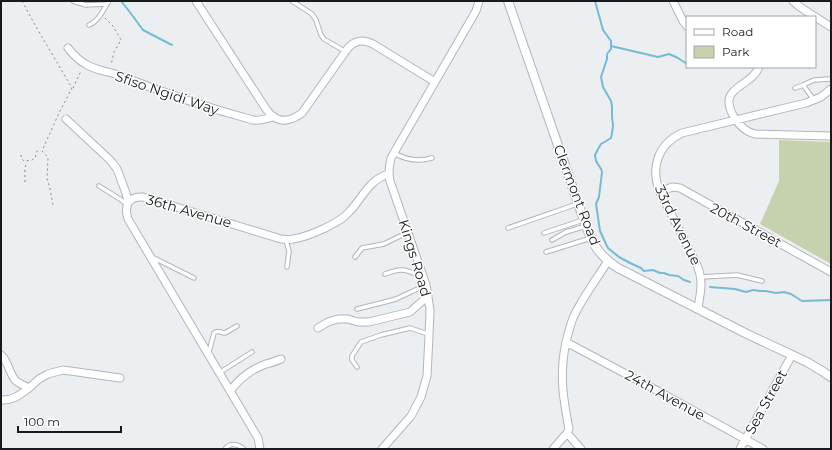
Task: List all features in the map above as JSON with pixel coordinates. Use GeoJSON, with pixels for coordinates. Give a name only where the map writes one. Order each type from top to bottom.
{"type":"FeatureCollection","features":[{"type":"Feature","properties":{"kind":"street"},"geometry":{"type":"LineString","coordinates":[[196,1],[266,109],[273,117]]}},
{"type":"Feature","properties":{"kind":"street"},"geometry":{"type":"LineString","coordinates":[[389,174],[390,163],[394,152],[476,11],[479,1]]}},
{"type":"Feature","properties":{"kind":"street","name":"Clermont Road"},"geometry":{"type":"LineString","coordinates":[[508,1],[585,223],[599,252],[618,268],[747,334],[792,355],[831,377]]}},
{"type":"Feature","properties":{"kind":"street"},"geometry":{"type":"LineString","coordinates":[[673,1],[686,25]]}},
{"type":"Feature","properties":{"kind":"street"},"geometry":{"type":"LineString","coordinates":[[793,1],[814,16]]}},
{"type":"Feature","properties":{"kind":"street"},"geometry":{"type":"LineString","coordinates":[[816,17],[831,27]]}},
{"type":"Feature","properties":{"kind":"street","name":"Sfiso Ngidi Way"},"geometry":{"type":"LineString","coordinates":[[68,48],[78,59],[98,70],[118,75],[244,118],[259,121],[273,117],[281,120],[289,120],[302,113],[352,44],[360,41],[369,42],[434,82]]}},
{"type":"Feature","properties":{"kind":"street"},"geometry":{"type":"LineString","coordinates":[[758,68],[755,74],[730,95],[728,103],[736,121],[746,131],[755,134],[831,136]]}},
{"type":"Feature","properties":{"kind":"street","name":"33rd Avenue"},"geometry":{"type":"LineString","coordinates":[[698,308],[702,282],[698,266],[660,192],[656,181],[656,163],[661,151],[669,141],[682,133],[806,103],[821,97],[831,89]]}},
{"type":"Feature","properties":{"kind":"street"},"geometry":{"type":"LineString","coordinates":[[66,119],[110,160],[117,169],[126,193],[127,204]]}},
{"type":"Feature","properties":{"kind":"street","name":"36th Avenue"},"geometry":{"type":"LineString","coordinates":[[260,449],[258,438],[128,219],[126,214],[127,204],[134,198],[143,197],[286,240],[311,234],[345,217],[371,184],[384,175],[389,174]]}},
{"type":"Feature","properties":{"kind":"street","name":"Kings Road"},"geometry":{"type":"LineString","coordinates":[[382,449],[411,416],[421,397],[427,376],[430,310],[424,278],[389,174]]}},
{"type":"Feature","properties":{"kind":"street","name":"20th Street"},"geometry":{"type":"LineString","coordinates":[[660,192],[672,187],[680,188],[831,272]]}},
{"type":"Feature","properties":{"kind":"street"},"geometry":{"type":"LineString","coordinates":[[553,449],[569,429],[562,385],[563,355],[568,330],[573,318],[592,285],[608,261]]}},
{"type":"Feature","properties":{"kind":"street"},"geometry":{"type":"LineString","coordinates":[[318,328],[328,322],[338,319],[369,322],[410,312],[428,296]]}},
{"type":"Feature","properties":{"kind":"street","name":"24th Avenue"},"geometry":{"type":"LineString","coordinates":[[566,342],[763,449]]}},
{"type":"Feature","properties":{"kind":"street"},"geometry":{"type":"LineString","coordinates":[[1,355],[4,357],[16,381],[29,388]]}},
{"type":"Feature","properties":{"kind":"street","name":"Sea Street"},"geometry":{"type":"LineString","coordinates":[[740,449],[792,355]]}},
{"type":"Feature","properties":{"kind":"street"},"geometry":{"type":"LineString","coordinates":[[230,391],[238,381],[246,375],[265,365],[282,359]]}},
{"type":"Feature","properties":{"kind":"street"},"geometry":{"type":"LineString","coordinates":[[1,400],[11,400],[39,379],[48,374],[63,370],[120,378]]}},
{"type":"Feature","properties":{"kind":"street"},"geometry":{"type":"LineString","coordinates":[[567,433],[580,449]]}},
{"type":"Feature","properties":{"kind":"lane"},"geometry":{"type":"LineString","coordinates":[[74,1],[86,5],[108,3]]}},
{"type":"Feature","properties":{"kind":"lane"},"geometry":{"type":"LineString","coordinates":[[292,1],[312,14],[324,39],[346,52]]}},
{"type":"Feature","properties":{"kind":"lane"},"geometry":{"type":"LineString","coordinates":[[89,25],[98,19],[108,3]]}},
{"type":"Feature","properties":{"kind":"lane"},"geometry":{"type":"LineString","coordinates":[[795,88],[814,80],[831,79]]}},
{"type":"Feature","properties":{"kind":"lane"},"geometry":{"type":"LineString","coordinates":[[803,85],[814,100]]}},
{"type":"Feature","properties":{"kind":"lane"},"geometry":{"type":"LineString","coordinates":[[394,152],[401,157],[411,160],[426,160],[432,158]]}},
{"type":"Feature","properties":{"kind":"lane"},"geometry":{"type":"LineString","coordinates":[[99,186],[127,204]]}},
{"type":"Feature","properties":{"kind":"lane"},"geometry":{"type":"LineString","coordinates":[[508,228],[578,203]]}},
{"type":"Feature","properties":{"kind":"lane"},"geometry":{"type":"LineString","coordinates":[[544,233],[585,223]]}},
{"type":"Feature","properties":{"kind":"lane"},"geometry":{"type":"LineString","coordinates":[[552,240],[585,223]]}},
{"type":"Feature","properties":{"kind":"lane"},"geometry":{"type":"LineString","coordinates":[[355,257],[362,248],[384,244],[408,232]]}},
{"type":"Feature","properties":{"kind":"lane"},"geometry":{"type":"LineString","coordinates":[[546,252],[591,238]]}},
{"type":"Feature","properties":{"kind":"lane"},"geometry":{"type":"LineString","coordinates":[[286,240],[289,251],[287,267]]}},
{"type":"Feature","properties":{"kind":"lane"},"geometry":{"type":"LineString","coordinates":[[151,258],[156,259],[194,278]]}},
{"type":"Feature","properties":{"kind":"lane"},"geometry":{"type":"LineString","coordinates":[[385,274],[398,270],[404,270],[424,278]]}},
{"type":"Feature","properties":{"kind":"lane"},"geometry":{"type":"LineString","coordinates":[[701,277],[737,275],[762,281]]}},
{"type":"Feature","properties":{"kind":"lane"},"geometry":{"type":"LineString","coordinates":[[357,309],[396,299],[426,285]]}},
{"type":"Feature","properties":{"kind":"lane"},"geometry":{"type":"LineString","coordinates":[[208,355],[214,333],[216,331],[225,333],[237,326]]}},
{"type":"Feature","properties":{"kind":"lane"},"geometry":{"type":"LineString","coordinates":[[357,368],[352,360],[352,356],[361,342],[381,335],[410,328],[429,335]]}},
{"type":"Feature","properties":{"kind":"lane"},"geometry":{"type":"LineString","coordinates":[[219,373],[252,352]]}},
{"type":"Feature","properties":{"kind":"lane"},"geometry":{"type":"LineString","coordinates":[[225,449],[231,444],[240,446],[244,449]]}},
{"type":"Feature","properties":{"kind":"path"},"geometry":{"type":"LineString","coordinates":[[22,1],[72,88]]}},
{"type":"Feature","properties":{"kind":"path"},"geometry":{"type":"LineString","coordinates":[[102,12],[113,26],[121,40],[114,52],[108,72]]}},
{"type":"Feature","properties":{"kind":"path"},"geometry":{"type":"LineString","coordinates":[[42,151],[84,63]]}},
{"type":"Feature","properties":{"kind":"path"},"geometry":{"type":"LineString","coordinates":[[21,155],[22,160],[34,160],[37,151],[42,151]]}},
{"type":"Feature","properties":{"kind":"path"},"geometry":{"type":"LineString","coordinates":[[42,151],[48,158],[46,178],[50,188],[53,205]]}},
{"type":"Feature","properties":{"kind":"path"},"geometry":{"type":"LineString","coordinates":[[25,182],[25,164],[27,161]]}},
{"type":"Feature","properties":{"kind":"green space"},"geometry":{"type":"Polygon","coordinates":[[[779,140],[831,142],[831,264],[760,224],[779,181],[779,140]]]}},
{"type":"Feature","properties":{"kind":"waterway"},"geometry":{"type":"LineString","coordinates":[[121,1],[143,30],[172,45]]}},
{"type":"Feature","properties":{"kind":"waterway"},"geometry":{"type":"LineString","coordinates":[[595,1],[603,30],[611,41],[611,49],[607,54],[607,59],[601,77],[603,87],[611,101],[613,126],[611,138],[601,144],[595,155],[596,161],[602,172],[599,197],[596,204],[600,231],[608,248],[619,257],[644,271],[653,270],[660,273],[678,276],[690,282]]}},
{"type":"Feature","properties":{"kind":"waterway"},"geometry":{"type":"LineString","coordinates":[[611,46],[658,57],[669,54],[686,63]]}},
{"type":"Feature","properties":{"kind":"waterway"},"geometry":{"type":"LineString","coordinates":[[710,287],[735,289],[746,292],[753,290],[776,293],[784,292],[791,294],[802,301],[831,300]]}}]}
